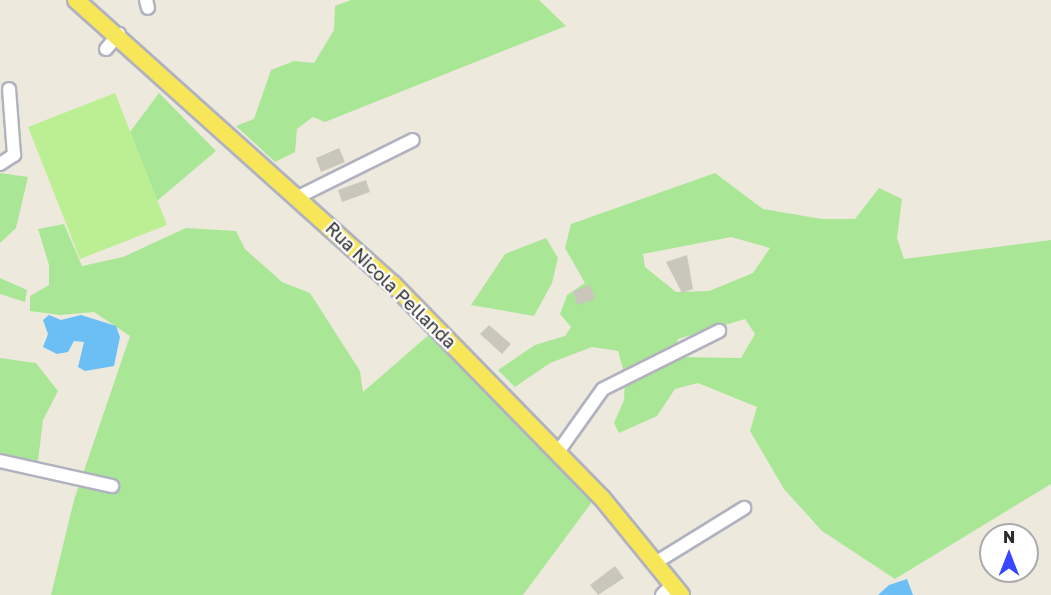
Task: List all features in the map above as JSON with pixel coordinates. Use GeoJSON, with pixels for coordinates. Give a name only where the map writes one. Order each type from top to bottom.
{"type":"FeatureCollection","features":[{"type":"Feature","properties":{"kind":"main road","name":"Rua Nicola Pellanda"},"geometry":{"type":"LineString","coordinates":[[76,0],[119,34],[393,284],[558,452],[656,563],[672,592]]}},
{"type":"Feature","properties":{"kind":"street"},"geometry":{"type":"LineString","coordinates":[[106,49],[119,34]]}},
{"type":"Feature","properties":{"kind":"street"},"geometry":{"type":"LineString","coordinates":[[0,164],[14,155],[9,89]]}},
{"type":"Feature","properties":{"kind":"street"},"geometry":{"type":"LineString","coordinates":[[298,197],[413,140]]}},
{"type":"Feature","properties":{"kind":"street"},"geometry":{"type":"LineString","coordinates":[[558,452],[603,389],[719,331]]}},
{"type":"Feature","properties":{"kind":"street"},"geometry":{"type":"LineString","coordinates":[[0,461],[112,486]]}},
{"type":"Feature","properties":{"kind":"street"},"geometry":{"type":"LineString","coordinates":[[656,563],[744,508]]}},
{"type":"Feature","properties":{"kind":"green space"},"geometry":{"type":"Polygon","coordinates":[[[351,0],[539,0],[566,26],[325,122],[313,117],[297,129],[295,152],[275,162],[236,126],[254,119],[271,70],[294,61],[314,63],[334,30],[335,6],[351,0]]]}},
{"type":"Feature","properties":{"kind":"green space"},"geometry":{"type":"Polygon","coordinates":[[[115,93],[167,225],[80,259],[28,127],[115,93]]]}},
{"type":"Feature","properties":{"kind":"green space"},"geometry":{"type":"Polygon","coordinates":[[[159,93],[216,151],[157,201],[130,132],[159,93]]]}},
{"type":"Feature","properties":{"kind":"green space"},"geometry":{"type":"Polygon","coordinates":[[[0,173],[28,177],[16,228],[0,243],[0,173]]]}},
{"type":"Feature","properties":{"kind":"green space"},"geometry":{"type":"Polygon","coordinates":[[[715,173],[763,209],[822,219],[855,219],[879,188],[902,199],[897,238],[904,259],[1051,240],[1051,484],[987,523],[979,523],[979,528],[895,579],[822,531],[784,489],[750,431],[757,407],[698,383],[675,389],[657,416],[619,433],[614,423],[624,400],[625,376],[618,351],[592,347],[550,363],[515,387],[498,370],[535,345],[565,336],[571,327],[560,314],[567,295],[585,283],[565,248],[571,224],[715,173]],[[731,237],[643,254],[645,267],[676,292],[709,291],[753,273],[770,248],[731,237]],[[745,319],[678,339],[675,349],[679,357],[741,358],[755,334],[745,319]]]}},
{"type":"Feature","properties":{"kind":"green space"},"geometry":{"type":"Polygon","coordinates":[[[64,224],[82,266],[123,257],[186,228],[236,231],[245,249],[282,282],[310,293],[360,371],[363,392],[431,333],[592,502],[523,595],[51,595],[74,500],[130,336],[94,312],[60,315],[30,311],[30,296],[49,285],[49,265],[38,229],[64,224]]]}},
{"type":"Feature","properties":{"kind":"green space"},"geometry":{"type":"Polygon","coordinates":[[[546,238],[558,258],[552,283],[534,316],[471,305],[505,254],[546,238]]]}},
{"type":"Feature","properties":{"kind":"green space"},"geometry":{"type":"Polygon","coordinates":[[[0,278],[27,290],[25,302],[0,294],[0,278]]]}},
{"type":"Feature","properties":{"kind":"green space"},"geometry":{"type":"Polygon","coordinates":[[[0,358],[36,363],[58,391],[43,420],[38,461],[22,468],[0,463],[0,358]]]}},
{"type":"Feature","properties":{"kind":"water"},"geometry":{"type":"Polygon","coordinates":[[[49,315],[61,320],[81,315],[116,326],[120,337],[114,366],[85,371],[78,367],[84,342],[74,341],[68,352],[57,354],[43,347],[48,334],[43,320],[49,315]]]}},
{"type":"Feature","properties":{"kind":"water"},"geometry":{"type":"Polygon","coordinates":[[[907,579],[913,595],[878,595],[889,585],[907,579]]]}},
{"type":"Feature","properties":{"kind":"building"},"geometry":{"type":"Polygon","coordinates":[[[339,148],[345,162],[321,172],[316,158],[339,148]]]}},
{"type":"Feature","properties":{"kind":"building"},"geometry":{"type":"Polygon","coordinates":[[[366,180],[370,192],[342,202],[338,190],[366,180]]]}},
{"type":"Feature","properties":{"kind":"building"},"geometry":{"type":"Polygon","coordinates":[[[687,255],[693,289],[682,293],[666,262],[687,255]]]}},
{"type":"Feature","properties":{"kind":"building"},"geometry":{"type":"Polygon","coordinates":[[[590,285],[595,299],[577,305],[573,291],[590,285]]]}},
{"type":"Feature","properties":{"kind":"building"},"geometry":{"type":"Polygon","coordinates":[[[489,325],[511,344],[502,354],[480,334],[489,325]]]}},
{"type":"Feature","properties":{"kind":"building"},"geometry":{"type":"Polygon","coordinates":[[[615,566],[624,578],[598,595],[590,585],[615,566]]]}}]}
